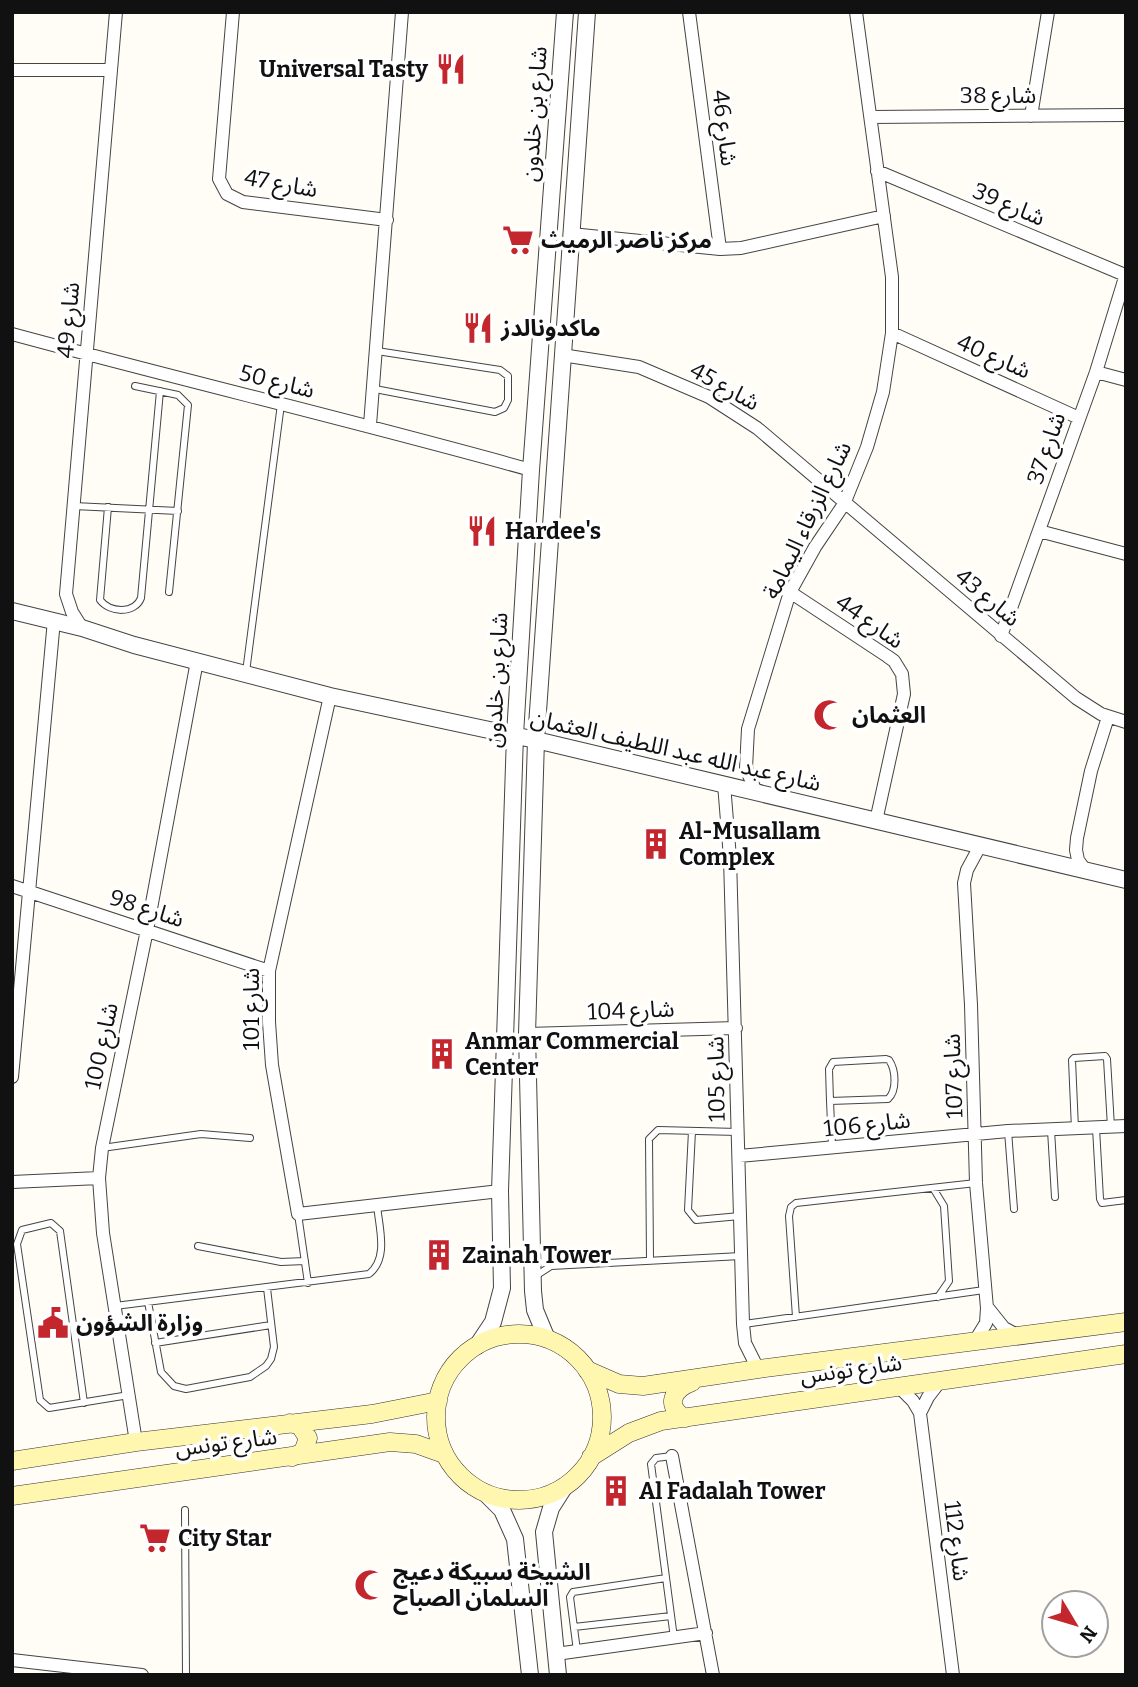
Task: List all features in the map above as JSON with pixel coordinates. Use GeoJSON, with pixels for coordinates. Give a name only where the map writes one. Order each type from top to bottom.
{"type":"FeatureCollection","features":[{"type":"Feature","properties":{"kind":"main road","name":"شارع تونس"},"geometry":{"type":"LineString","coordinates":[[587,1370],[607,1381],[631,1387],[1126,1322]]}},
{"type":"Feature","properties":{"kind":"main road"},"geometry":{"type":"LineString","coordinates":[[522,1334],[547,1339],[566,1348],[587,1370],[595,1384],[601,1428],[592,1457],[580,1473],[565,1486],[535,1498],[519,1500],[486,1494],[461,1477],[444,1454],[436,1428],[438,1401],[443,1384],[452,1368],[477,1346],[506,1335],[522,1334]]}},
{"type":"Feature","properties":{"kind":"main road","name":"شارع تونس"},"geometry":{"type":"LineString","coordinates":[[592,1457],[616,1440],[661,1421],[1126,1354]]}},
{"type":"Feature","properties":{"kind":"main road"},"geometry":{"type":"LineString","coordinates":[[685,1418],[675,1411],[671,1402],[674,1394],[681,1386],[702,1378]]}},
{"type":"Feature","properties":{"kind":"main road","name":"شارع تونس"},"geometry":{"type":"LineString","coordinates":[[12,1461],[136,1442],[372,1414],[438,1401]]}},
{"type":"Feature","properties":{"kind":"main road"},"geometry":{"type":"LineString","coordinates":[[285,1459],[303,1451],[308,1438],[300,1426],[290,1423]]}},
{"type":"Feature","properties":{"kind":"main road","name":"شارع تونس"},"geometry":{"type":"LineString","coordinates":[[12,1496],[390,1442],[416,1444],[444,1454]]}},
{"type":"Feature","properties":{"kind":"street","name":"شارع 49"},"geometry":{"type":"LineString","coordinates":[[82,628],[72,612],[66,594],[116,12]]}},
{"type":"Feature","properties":{"kind":"street","name":"شارع 47"},"geometry":{"type":"LineString","coordinates":[[233,12],[219,179],[227,194],[243,202],[387,220]]}},
{"type":"Feature","properties":{"kind":"street"},"geometry":{"type":"LineString","coordinates":[[370,425],[375,389],[402,12]]}},
{"type":"Feature","properties":{"kind":"street","name":"شارع بن خلدون"},"geometry":{"type":"LineString","coordinates":[[477,1346],[493,1322],[502,1289],[500,1191],[515,735],[531,470],[565,12]]}},
{"type":"Feature","properties":{"kind":"street","name":"شارع بن خلدون"},"geometry":{"type":"LineString","coordinates":[[547,1339],[535,1310],[527,1034],[536,740],[587,12]]}},
{"type":"Feature","properties":{"kind":"street","name":"شارع 46"},"geometry":{"type":"LineString","coordinates":[[689,12],[720,249]]}},
{"type":"Feature","properties":{"kind":"street","name":"شارع الزرقاء اليمامة"},"geometry":{"type":"LineString","coordinates":[[756,792],[746,768],[748,729],[790,592],[815,547],[844,504],[867,447],[883,392],[892,333],[892,277],[856,12]]}},
{"type":"Feature","properties":{"kind":"street"},"geometry":{"type":"LineString","coordinates":[[1031,116],[1048,12]]}},
{"type":"Feature","properties":{"kind":"street"},"geometry":{"type":"LineString","coordinates":[[12,70],[111,70]]}},
{"type":"Feature","properties":{"kind":"street","name":"شارع 38"},"geometry":{"type":"LineString","coordinates":[[871,117],[1126,115]]}},
{"type":"Feature","properties":{"kind":"street","name":"شارع 39"},"geometry":{"type":"LineString","coordinates":[[877,171],[1125,274]]}},
{"type":"Feature","properties":{"kind":"street"},"geometry":{"type":"LineString","coordinates":[[571,234],[720,249],[741,248],[884,216]]}},
{"type":"Feature","properties":{"kind":"street","name":"شارع 37"},"geometry":{"type":"LineString","coordinates":[[1001,636],[1096,372],[1123,290],[1125,274]]}},
{"type":"Feature","properties":{"kind":"street","name":"شارع 40"},"geometry":{"type":"LineString","coordinates":[[892,333],[1079,418]]}},
{"type":"Feature","properties":{"kind":"street","name":"شارع 50"},"geometry":{"type":"LineString","coordinates":[[12,334],[370,425],[531,470]]}},
{"type":"Feature","properties":{"kind":"street","name":"شارع 45"},"geometry":{"type":"LineString","coordinates":[[562,355],[639,367],[709,397],[757,428],[844,504]]}},
{"type":"Feature","properties":{"kind":"street"},"geometry":{"type":"LineString","coordinates":[[1096,372],[1126,380]]}},
{"type":"Feature","properties":{"kind":"street","name":"شارع 43"},"geometry":{"type":"LineString","coordinates":[[844,504],[1076,698],[1108,717],[1126,722]]}},
{"type":"Feature","properties":{"kind":"street"},"geometry":{"type":"LineString","coordinates":[[1039,531],[1126,554]]}},
{"type":"Feature","properties":{"kind":"street","name":"شارع 44"},"geometry":{"type":"LineString","coordinates":[[790,592],[894,661],[902,674],[902,709],[876,821]]}},
{"type":"Feature","properties":{"kind":"street","name":"شارع عبد الله عبد اللطيف العثمان"},"geometry":{"type":"LineString","coordinates":[[12,611],[54,620],[134,645],[330,696],[515,735],[1126,880]]}},
{"type":"Feature","properties":{"kind":"street"},"geometry":{"type":"LineString","coordinates":[[12,1077],[54,620]]}},
{"type":"Feature","properties":{"kind":"street","name":"شارع 100"},"geometry":{"type":"LineString","coordinates":[[136,1442],[103,1233],[99,1178],[102,1148],[147,929],[197,662]]}},
{"type":"Feature","properties":{"kind":"street","name":"شارع 101"},"geometry":{"type":"LineString","coordinates":[[298,1214],[272,1065],[269,971],[330,696]]}},
{"type":"Feature","properties":{"kind":"street"},"geometry":{"type":"LineString","coordinates":[[1085,870],[1078,860],[1076,850],[1091,771],[1108,717]]}},
{"type":"Feature","properties":{"kind":"street","name":"شارع 105"},"geometry":{"type":"LineString","coordinates":[[724,785],[730,858],[736,1028],[743,1324],[745,1343],[758,1369]]}},
{"type":"Feature","properties":{"kind":"street","name":"شارع 107"},"geometry":{"type":"LineString","coordinates":[[975,1340],[986,1323],[987,1308],[976,1183],[964,883],[967,870],[980,846]]}},
{"type":"Feature","properties":{"kind":"street","name":"شارع 98"},"geometry":{"type":"LineString","coordinates":[[12,886],[269,971]]}},
{"type":"Feature","properties":{"kind":"street","name":"شارع 104"},"geometry":{"type":"LineString","coordinates":[[527,1034],[736,1028]]}},
{"type":"Feature","properties":{"kind":"street","name":"شارع 106"},"geometry":{"type":"LineString","coordinates":[[739,1156],[1008,1131],[1126,1126]]}},
{"type":"Feature","properties":{"kind":"street"},"geometry":{"type":"LineString","coordinates":[[12,1182],[99,1178]]}},
{"type":"Feature","properties":{"kind":"street"},"geometry":{"type":"LineString","coordinates":[[298,1214],[500,1191]]}},
{"type":"Feature","properties":{"kind":"street"},"geometry":{"type":"LineString","coordinates":[[987,1308],[1004,1328],[1018,1336]]}},
{"type":"Feature","properties":{"kind":"street"},"geometry":{"type":"LineString","coordinates":[[920,1413],[941,1380]]}},
{"type":"Feature","properties":{"kind":"street"},"geometry":{"type":"LineString","coordinates":[[898,1386],[913,1401],[920,1413]]}},
{"type":"Feature","properties":{"kind":"street","name":"شارع 112"},"geometry":{"type":"LineString","coordinates":[[920,1413],[953,1675]]}},
{"type":"Feature","properties":{"kind":"street"},"geometry":{"type":"LineString","coordinates":[[672,1456],[713,1675]]}},
{"type":"Feature","properties":{"kind":"street"},"geometry":{"type":"LineString","coordinates":[[558,1675],[544,1532],[551,1508],[565,1486]]}},
{"type":"Feature","properties":{"kind":"street"},"geometry":{"type":"LineString","coordinates":[[486,1494],[502,1510],[515,1539],[530,1675]]}},
{"type":"Feature","properties":{"kind":"street"},"geometry":{"type":"LineString","coordinates":[[556,1654],[706,1633]]}},
{"type":"Feature","properties":{"kind":"street"},"geometry":{"type":"LineString","coordinates":[[12,1660],[57,1670],[142,1675]]}},
{"type":"Feature","properties":{"kind":"lane"},"geometry":{"type":"LineString","coordinates":[[375,389],[495,412],[504,408],[508,400],[508,376],[500,370],[377,351]]}},
{"type":"Feature","properties":{"kind":"lane"},"geometry":{"type":"LineString","coordinates":[[135,387],[183,397],[189,410],[169,593]]}},
{"type":"Feature","properties":{"kind":"lane"},"geometry":{"type":"LineString","coordinates":[[108,507],[100,600],[106,607],[126,610],[134,608],[140,602],[160,391]]}},
{"type":"Feature","properties":{"kind":"lane"},"geometry":{"type":"LineString","coordinates":[[246,674],[281,404]]}},
{"type":"Feature","properties":{"kind":"lane"},"geometry":{"type":"LineString","coordinates":[[74,506],[178,511]]}},
{"type":"Feature","properties":{"kind":"lane"},"geometry":{"type":"LineString","coordinates":[[1075,1129],[1072,1059],[1105,1056],[1111,1127]]}},
{"type":"Feature","properties":{"kind":"lane"},"geometry":{"type":"LineString","coordinates":[[830,1101],[888,1099],[894,1090],[892,1063],[886,1059],[833,1062],[829,1069],[830,1101],[832,1148]]}},
{"type":"Feature","properties":{"kind":"lane"},"geometry":{"type":"LineString","coordinates":[[1097,1128],[1100,1199],[1102,1203],[1126,1200]]}},
{"type":"Feature","properties":{"kind":"lane"},"geometry":{"type":"LineString","coordinates":[[650,1261],[649,1139],[658,1130],[738,1132]]}},
{"type":"Feature","properties":{"kind":"lane"},"geometry":{"type":"LineString","coordinates":[[1051,1130],[1055,1197]]}},
{"type":"Feature","properties":{"kind":"lane"},"geometry":{"type":"LineString","coordinates":[[692,1131],[688,1210],[696,1220],[740,1216]]}},
{"type":"Feature","properties":{"kind":"lane"},"geometry":{"type":"LineString","coordinates":[[1008,1131],[1014,1209]]}},
{"type":"Feature","properties":{"kind":"lane"},"geometry":{"type":"LineString","coordinates":[[102,1148],[201,1134],[250,1138]]}},
{"type":"Feature","properties":{"kind":"lane"},"geometry":{"type":"LineString","coordinates":[[796,1317],[789,1216],[796,1203],[976,1183]]}},
{"type":"Feature","properties":{"kind":"lane"},"geometry":{"type":"LineString","coordinates":[[933,1188],[944,1206],[949,1281],[938,1297]]}},
{"type":"Feature","properties":{"kind":"lane"},"geometry":{"type":"LineString","coordinates":[[115,1306],[363,1276],[375,1270],[382,1254],[377,1205]]}},
{"type":"Feature","properties":{"kind":"lane","name":"شارع 101"},"geometry":{"type":"LineString","coordinates":[[298,1214],[308,1283]]}},
{"type":"Feature","properties":{"kind":"lane"},"geometry":{"type":"LineString","coordinates":[[84,1403],[60,1231],[51,1223],[22,1230],[17,1244],[40,1400],[50,1409],[84,1403],[129,1395]]}},
{"type":"Feature","properties":{"kind":"lane"},"geometry":{"type":"LineString","coordinates":[[198,1246],[281,1262],[305,1261]]}},
{"type":"Feature","properties":{"kind":"lane"},"geometry":{"type":"LineString","coordinates":[[533,1278],[551,1266],[741,1255]]}},
{"type":"Feature","properties":{"kind":"lane"},"geometry":{"type":"LineString","coordinates":[[148,1302],[161,1372],[174,1386],[186,1389],[250,1377],[266,1366],[273,1354],[267,1288]]}},
{"type":"Feature","properties":{"kind":"lane"},"geometry":{"type":"LineString","coordinates":[[743,1324],[984,1290]]}},
{"type":"Feature","properties":{"kind":"lane"},"geometry":{"type":"LineString","coordinates":[[118,1329],[152,1323]]}},
{"type":"Feature","properties":{"kind":"lane"},"geometry":{"type":"LineString","coordinates":[[155,1343],[271,1325]]}},
{"type":"Feature","properties":{"kind":"lane"},"geometry":{"type":"LineString","coordinates":[[672,1456],[656,1458],[651,1464],[674,1638]]}},
{"type":"Feature","properties":{"kind":"lane"},"geometry":{"type":"LineString","coordinates":[[184,1510],[186,1675]]}},
{"type":"Feature","properties":{"kind":"lane"},"geometry":{"type":"LineString","coordinates":[[577,1651],[570,1597],[575,1590],[666,1578]]}},
{"type":"Feature","properties":{"kind":"lane"},"geometry":{"type":"LineString","coordinates":[[574,1627],[671,1616]]}},
{"type":"Feature","properties":{"kind":"place","name":"Universal Tasty"},"geometry":{"type":"Point","coordinates":[451,69]}},
{"type":"Feature","properties":{"kind":"place","name":"مركز ناصر الرميث"},"geometry":{"type":"Point","coordinates":[518,240]}},
{"type":"Feature","properties":{"kind":"place","name":"ماكدونالدز"},"geometry":{"type":"Point","coordinates":[478,328]}},
{"type":"Feature","properties":{"kind":"place","name":"Hardee's"},"geometry":{"type":"Point","coordinates":[482,531]}},
{"type":"Feature","properties":{"kind":"place","name":"العثمان"},"geometry":{"type":"Point","coordinates":[829,715]}},
{"type":"Feature","properties":{"kind":"place","name":"Al-Musallam Complex"},"geometry":{"type":"Point","coordinates":[656,844]}},
{"type":"Feature","properties":{"kind":"place","name":"Anmar Commercial Center"},"geometry":{"type":"Point","coordinates":[442,1054]}},
{"type":"Feature","properties":{"kind":"place","name":"Zainah Tower"},"geometry":{"type":"Point","coordinates":[439,1255]}},
{"type":"Feature","properties":{"kind":"place","name":"وزارة الشؤون"},"geometry":{"type":"Point","coordinates":[53,1323]}},
{"type":"Feature","properties":{"kind":"place","name":"Al Fadalah Tower"},"geometry":{"type":"Point","coordinates":[616,1491]}},
{"type":"Feature","properties":{"kind":"place","name":"City Star"},"geometry":{"type":"Point","coordinates":[155,1538]}},
{"type":"Feature","properties":{"kind":"place","name":"الشيخة سبيكة دعيج السلمان الصباح"},"geometry":{"type":"Point","coordinates":[370,1585]}}]}
